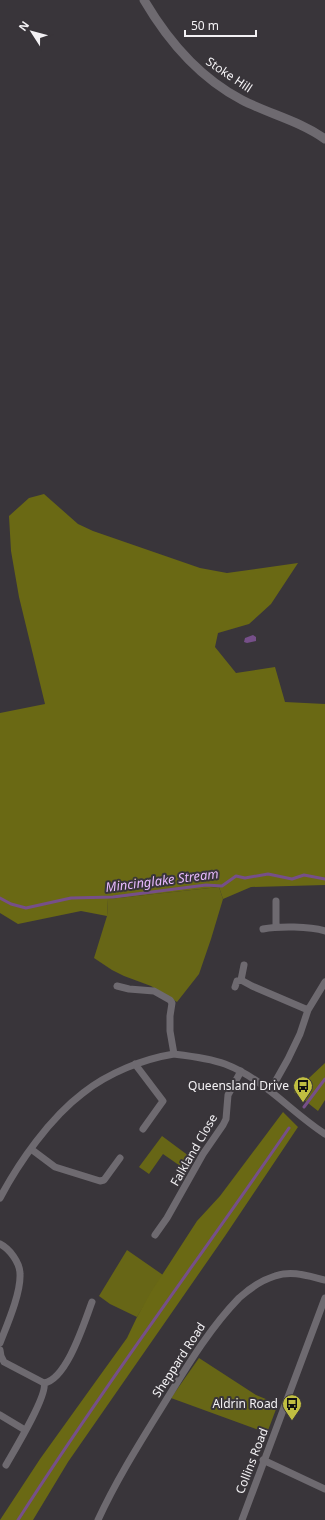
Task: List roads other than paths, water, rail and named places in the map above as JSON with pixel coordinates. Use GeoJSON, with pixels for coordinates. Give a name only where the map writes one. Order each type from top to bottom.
{"type":"FeatureCollection","features":[{"type":"Feature","properties":{"kind":"street","name":"Stoke Hill"},"geometry":{"type":"LineString","coordinates":[[144,0],[167,34],[191,63],[203,74],[242,100],[297,123],[314,131],[325,139]]}},
{"type":"Feature","properties":{"kind":"street"},"geometry":{"type":"LineString","coordinates":[[276,901],[276,927]]}},
{"type":"Feature","properties":{"kind":"street"},"geometry":{"type":"LineString","coordinates":[[263,929],[276,927],[316,929],[325,931]]}},
{"type":"Feature","properties":{"kind":"street"},"geometry":{"type":"LineString","coordinates":[[235,987],[237,981],[241,980],[244,965]]}},
{"type":"Feature","properties":{"kind":"street"},"geometry":{"type":"LineString","coordinates":[[241,980],[308,1010]]}},
{"type":"Feature","properties":{"kind":"street"},"geometry":{"type":"LineString","coordinates":[[270,1091],[300,1034],[308,1010],[325,982]]}},
{"type":"Feature","properties":{"kind":"street"},"geometry":{"type":"LineString","coordinates":[[117,986],[154,992],[170,1000],[172,1003],[170,1030],[174,1054]]}},
{"type":"Feature","properties":{"kind":"street"},"geometry":{"type":"LineString","coordinates":[[0,1198],[14,1172],[31,1149],[59,1115],[83,1093],[98,1083],[134,1064],[174,1054],[217,1061],[241,1072],[270,1091],[325,1134]]}},
{"type":"Feature","properties":{"kind":"street"},"geometry":{"type":"LineString","coordinates":[[134,1064],[163,1101],[143,1129]]}},
{"type":"Feature","properties":{"kind":"street","name":"Falkland Close"},"geometry":{"type":"LineString","coordinates":[[154,1235],[167,1218],[203,1154],[223,1125],[226,1119],[228,1095],[241,1072]]}},
{"type":"Feature","properties":{"kind":"street"},"geometry":{"type":"LineString","coordinates":[[31,1149],[54,1167],[100,1181],[104,1180],[120,1158]]}},
{"type":"Feature","properties":{"kind":"street"},"geometry":{"type":"LineString","coordinates":[[0,1244],[16,1260],[20,1274],[18,1291],[0,1343]]}},
{"type":"Feature","properties":{"kind":"street","name":"Sheppard Road"},"geometry":{"type":"LineString","coordinates":[[98,1520],[111,1490],[170,1393],[215,1326],[240,1298],[255,1285],[265,1280],[292,1272],[325,1280]]}},
{"type":"Feature","properties":{"kind":"street","name":"Collins Road"},"geometry":{"type":"LineString","coordinates":[[242,1520],[322,1311],[325,1298]]}},
{"type":"Feature","properties":{"kind":"street"},"geometry":{"type":"LineString","coordinates":[[44,1383],[53,1379],[62,1370],[77,1339],[92,1302]]}},
{"type":"Feature","properties":{"kind":"street"},"geometry":{"type":"LineString","coordinates":[[0,1350],[0,1356],[4,1362],[44,1383]]}},
{"type":"Feature","properties":{"kind":"street"},"geometry":{"type":"LineString","coordinates":[[6,1465],[44,1394],[44,1383]]}},
{"type":"Feature","properties":{"kind":"street"},"geometry":{"type":"LineString","coordinates":[[0,1415],[25,1430]]}},
{"type":"Feature","properties":{"kind":"street"},"geometry":{"type":"LineString","coordinates":[[264,1460],[325,1490]]}},
{"type":"Feature","properties":{"kind":"waterway","name":"Mincinglake Stream"},"geometry":{"type":"LineString","coordinates":[[0,898],[11,904],[26,908],[71,898],[113,897],[206,885],[222,886],[236,876],[245,878],[268,874],[292,879],[304,875],[325,879]]}},
{"type":"Feature","properties":{"kind":"waterway"},"geometry":{"type":"LineString","coordinates":[[304,1107],[325,1079]]}},
{"type":"Feature","properties":{"kind":"waterway"},"geometry":{"type":"LineString","coordinates":[[18,1520],[84,1421],[289,1128]]}},
{"type":"Feature","properties":{"kind":"place","name":"Queensland Drive"},"geometry":{"type":"Point","coordinates":[303,1103]}},
{"type":"Feature","properties":{"kind":"place","name":"Aldrin Road"},"geometry":{"type":"Point","coordinates":[292,1421]}}]}
